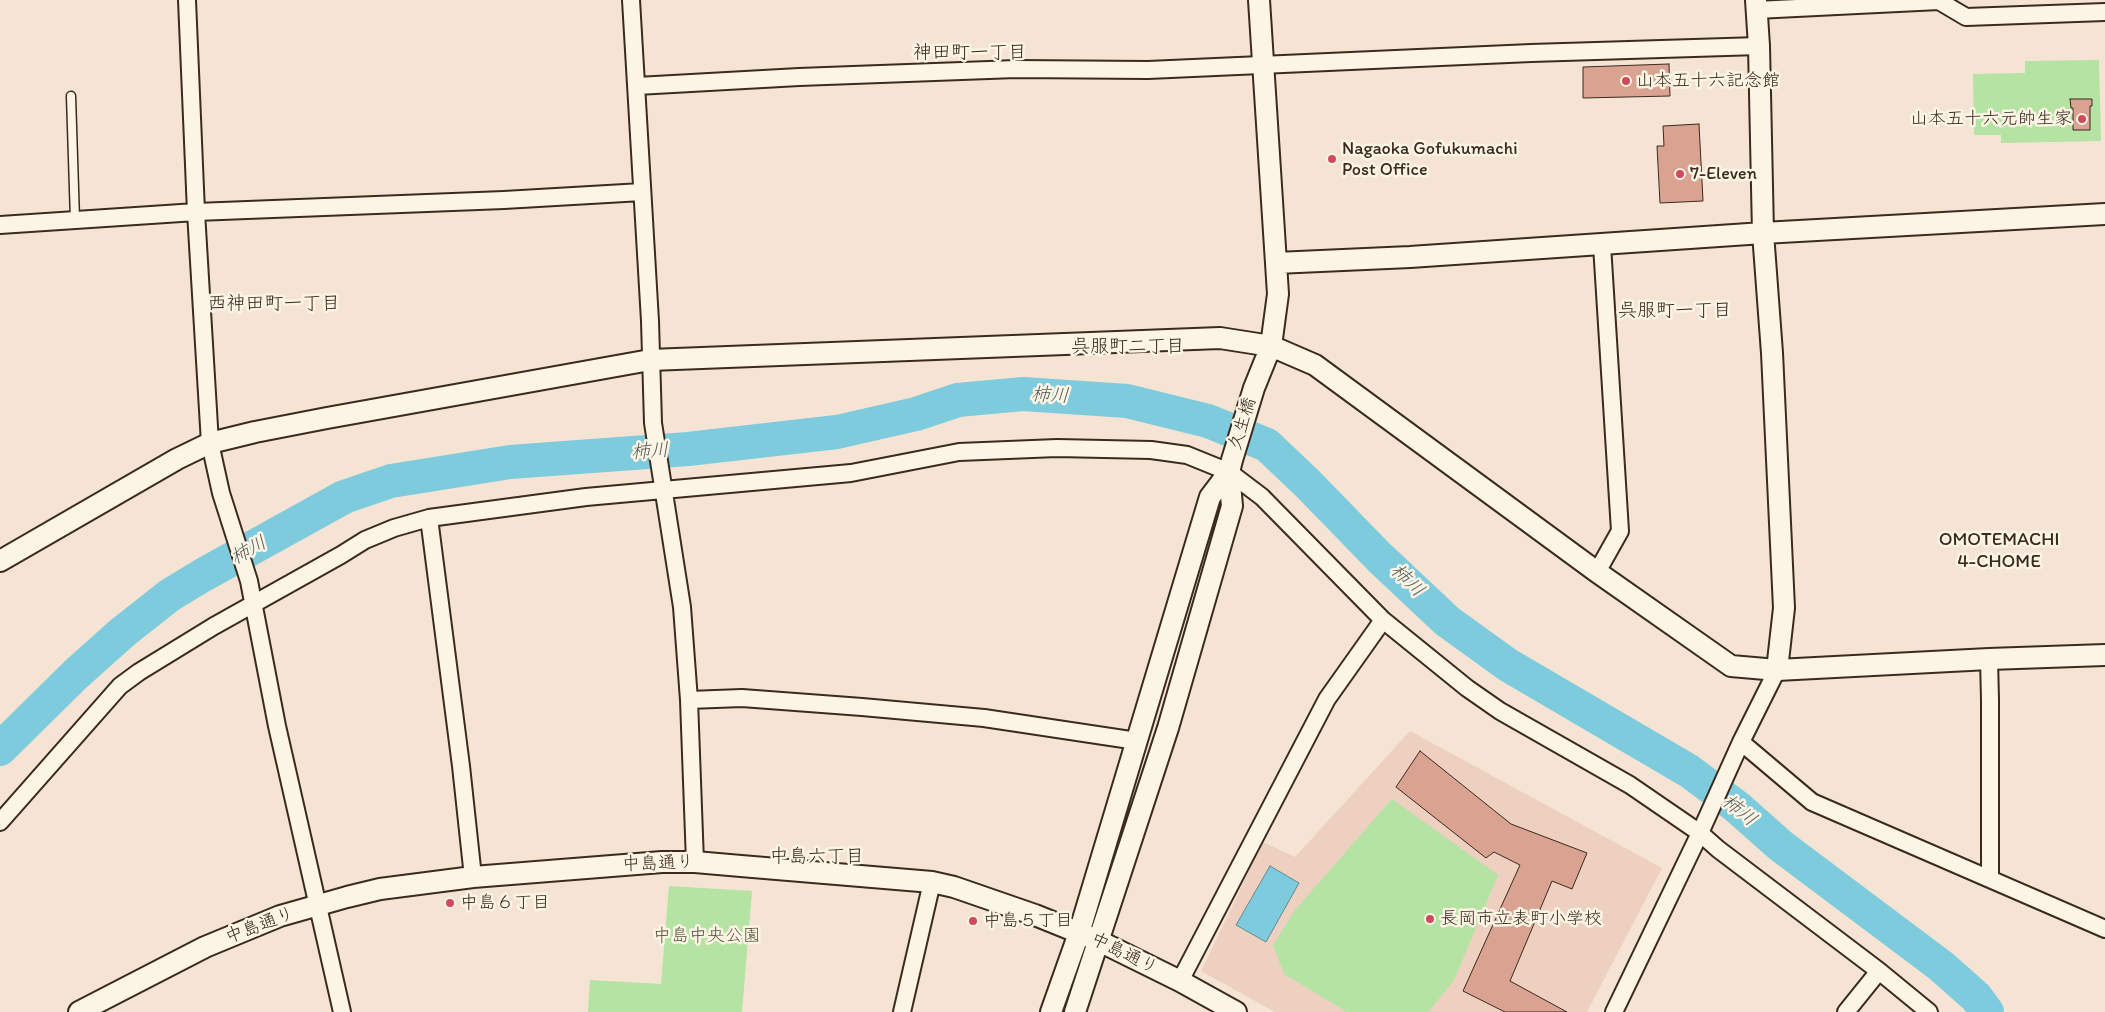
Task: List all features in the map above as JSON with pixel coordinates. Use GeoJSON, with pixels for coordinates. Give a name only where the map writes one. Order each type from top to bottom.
{"type":"FeatureCollection","features":[{"type":"Feature","properties":{"kind":"street"},"geometry":{"type":"LineString","coordinates":[[187,0],[196,212],[210,443],[214,470],[249,581],[277,726],[342,1012]]}},
{"type":"Feature","properties":{"kind":"street"},"geometry":{"type":"LineString","coordinates":[[631,0],[650,321],[653,423],[682,606],[689,700],[694,862]]}},
{"type":"Feature","properties":{"kind":"street","name":"久生橋"},"geometry":{"type":"LineString","coordinates":[[1230,466],[1254,388],[1272,346],[1278,294],[1259,0]]}},
{"type":"Feature","properties":{"kind":"street"},"geometry":{"type":"LineString","coordinates":[[1615,1012],[1741,742],[1777,670],[1784,608],[1772,353],[1763,233],[1759,46],[1756,5],[1939,2],[1966,17],[2105,12]]}},
{"type":"Feature","properties":{"kind":"street"},"geometry":{"type":"LineString","coordinates":[[637,86],[1016,68],[1148,70],[1531,53],[1759,46]]}},
{"type":"Feature","properties":{"kind":"street"},"geometry":{"type":"LineString","coordinates":[[0,225],[196,212],[504,200],[642,192]]}},
{"type":"Feature","properties":{"kind":"street"},"geometry":{"type":"LineString","coordinates":[[1276,263],[2105,214]]}},
{"type":"Feature","properties":{"kind":"street"},"geometry":{"type":"LineString","coordinates":[[1597,572],[1620,531],[1602,245]]}},
{"type":"Feature","properties":{"kind":"street"},"geometry":{"type":"LineString","coordinates":[[0,561],[169,464],[210,443],[327,418],[650,360],[1220,338],[1272,346],[1315,365],[1597,572],[1731,666],[1777,670],[1989,658],[2105,655]]}},
{"type":"Feature","properties":{"kind":"street"},"geometry":{"type":"LineString","coordinates":[[0,822],[120,686],[139,672],[365,540],[429,518],[586,497],[664,484],[851,473],[959,452],[1057,448],[1151,450],[1188,455],[1230,466],[1383,620],[1467,688],[1500,711],[1630,785],[1700,833],[1726,855],[1879,971],[1929,1012]]}},
{"type":"Feature","properties":{"kind":"street"},"geometry":{"type":"LineString","coordinates":[[1051,1012],[1079,932],[1210,497],[1230,466]]}},
{"type":"Feature","properties":{"kind":"street"},"geometry":{"type":"LineString","coordinates":[[1075,1012],[1168,728],[1232,506],[1230,466]]}},
{"type":"Feature","properties":{"kind":"street"},"geometry":{"type":"LineString","coordinates":[[429,518],[461,766],[473,877]]}},
{"type":"Feature","properties":{"kind":"street"},"geometry":{"type":"LineString","coordinates":[[1180,981],[1327,700],[1383,620]]}},
{"type":"Feature","properties":{"kind":"street"},"geometry":{"type":"LineString","coordinates":[[1989,658],[1990,879]]}},
{"type":"Feature","properties":{"kind":"street"},"geometry":{"type":"LineString","coordinates":[[689,700],[742,698],[984,718],[1137,741]]}},
{"type":"Feature","properties":{"kind":"street"},"geometry":{"type":"LineString","coordinates":[[1741,742],[1812,802],[2105,929]]}},
{"type":"Feature","properties":{"kind":"street","name":"中島通り"},"geometry":{"type":"LineString","coordinates":[[79,1012],[205,947],[280,916],[317,905],[380,889],[473,877],[662,862],[694,862],[932,882],[954,887],[1097,940],[1180,981],[1231,1011]]}},
{"type":"Feature","properties":{"kind":"street"},"geometry":{"type":"LineString","coordinates":[[902,1012],[932,882]]}},
{"type":"Feature","properties":{"kind":"street"},"geometry":{"type":"LineString","coordinates":[[1846,1012],[1879,971]]}},
{"type":"Feature","properties":{"kind":"lane"},"geometry":{"type":"LineString","coordinates":[[71,96],[75,220]]}},
{"type":"Feature","properties":{"kind":"shaded area","name":"長岡市立表町小学校"},"geometry":{"type":"Polygon","coordinates":[[[1410,731],[1662,868],[1587,1012],[1275,1012],[1201,971],[1263,842],[1295,857],[1410,731]]]}},
{"type":"Feature","properties":{"kind":"green space"},"geometry":{"type":"Polygon","coordinates":[[[2099,60],[2101,141],[2001,143],[2001,135],[1974,135],[1973,74],[2025,73],[2025,61],[2099,60]]]}},
{"type":"Feature","properties":{"kind":"green space"},"geometry":{"type":"Polygon","coordinates":[[[1392,799],[1498,875],[1454,980],[1428,1012],[1347,1012],[1284,974],[1273,945],[1295,910],[1392,799]]]}},
{"type":"Feature","properties":{"kind":"green space","name":"中島中央公園"},"geometry":{"type":"Polygon","coordinates":[[[669,886],[752,891],[742,1012],[588,1012],[590,980],[661,984],[669,886]]]}},
{"type":"Feature","properties":{"kind":"water"},"geometry":{"type":"Polygon","coordinates":[[[1270,866],[1299,883],[1266,942],[1236,925],[1270,866]]]}},
{"type":"Feature","properties":{"kind":"building","name":"山本五十六記念館"},"geometry":{"type":"Polygon","coordinates":[[[1669,64],[1670,96],[1583,98],[1583,67],[1669,64]]]}},
{"type":"Feature","properties":{"kind":"building","name":"山本五十六元帥生家"},"geometry":{"type":"Polygon","coordinates":[[[2070,99],[2092,99],[2092,106],[2090,106],[2090,130],[2073,130],[2073,108],[2071,108],[2070,99]]]}},
{"type":"Feature","properties":{"kind":"building","name":"7-Eleven"},"geometry":{"type":"Polygon","coordinates":[[[1699,124],[1703,201],[1660,203],[1657,146],[1664,146],[1663,126],[1699,124]]]}},
{"type":"Feature","properties":{"kind":"building"},"geometry":{"type":"Polygon","coordinates":[[[1420,751],[1511,824],[1587,853],[1572,889],[1552,881],[1510,981],[1567,1012],[1505,1012],[1463,991],[1520,865],[1494,852],[1486,858],[1396,787],[1420,751]]]}},
{"type":"Feature","properties":{"kind":"waterway","name":"柿川"},"geometry":{"type":"LineString","coordinates":[[0,749],[76,674],[123,632],[170,595],[344,497],[391,481],[510,462],[688,449],[837,432],[916,414],[958,400],[1023,394],[1127,401],[1208,421],[1267,445],[1379,557],[1447,621],[1508,665],[1689,771],[1737,807],[1781,846],[1941,966],[1976,997],[1987,1012]]}},
{"type":"Feature","properties":{"kind":"place","name":"山本五十六記念館"},"geometry":{"type":"Point","coordinates":[1626,81]}},
{"type":"Feature","properties":{"kind":"place","name":"山本五十六元帥生家"},"geometry":{"type":"Point","coordinates":[2082,119]}},
{"type":"Feature","properties":{"kind":"place","name":"Nagaoka Gofukumachi Post Office"},"geometry":{"type":"Point","coordinates":[1332,159]}},
{"type":"Feature","properties":{"kind":"place","name":"7-Eleven"},"geometry":{"type":"Point","coordinates":[1680,174]}},
{"type":"Feature","properties":{"kind":"place","name":"中島６丁目"},"geometry":{"type":"Point","coordinates":[450,903]}},
{"type":"Feature","properties":{"kind":"place","name":"長岡市立表町小学校"},"geometry":{"type":"Point","coordinates":[1430,919]}},
{"type":"Feature","properties":{"kind":"place","name":"中島５丁目"},"geometry":{"type":"Point","coordinates":[973,921]}},
{"type":"Feature","properties":{"kind":"district","name":"神田町一丁目"},"geometry":{"type":"Point","coordinates":[970,53]}},
{"type":"Feature","properties":{"kind":"district","name":"西神田町一丁目"},"geometry":{"type":"Point","coordinates":[274,304]}},
{"type":"Feature","properties":{"kind":"district","name":"呉服町一丁目"},"geometry":{"type":"Point","coordinates":[1675,311]}},
{"type":"Feature","properties":{"kind":"district","name":"呉服町二丁目"},"geometry":{"type":"Point","coordinates":[1128,347]}},
{"type":"Feature","properties":{"kind":"district","name":"OMOTEMACHI 4-CHOME"},"geometry":{"type":"Point","coordinates":[1999,551]}},
{"type":"Feature","properties":{"kind":"district","name":"中島六丁目"},"geometry":{"type":"Point","coordinates":[817,857]}}]}
